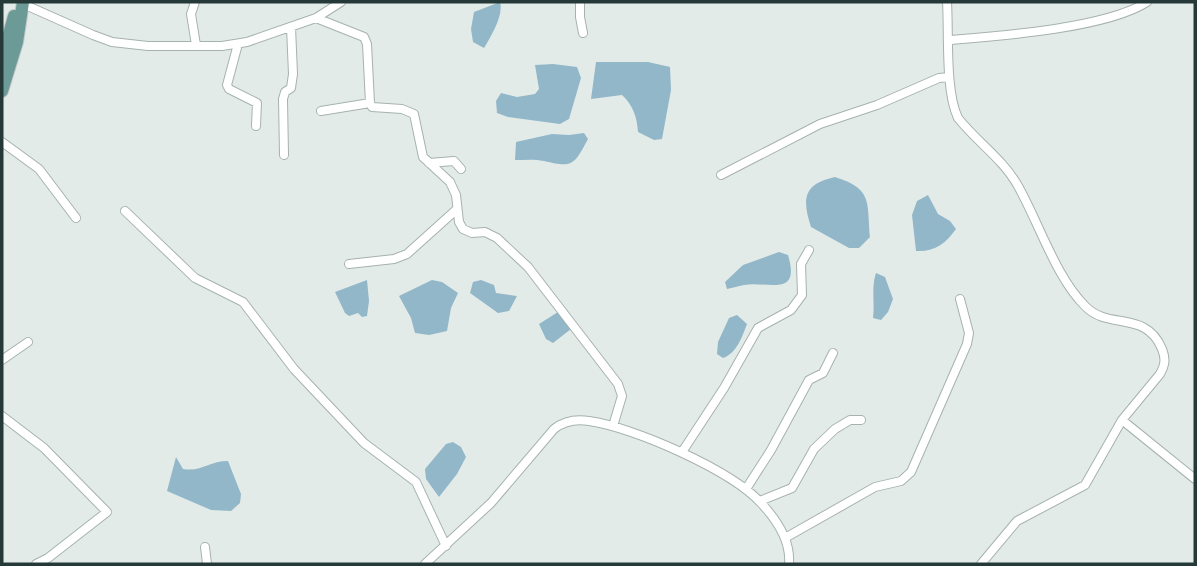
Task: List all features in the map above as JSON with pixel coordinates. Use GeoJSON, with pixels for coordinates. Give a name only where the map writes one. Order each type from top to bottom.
{"type":"FeatureCollection","features":[{"type":"Feature","properties":{"kind":"main road"},"geometry":{"type":"LineString","coordinates":[[2,60],[20,2]]}},
{"type":"Feature","properties":{"kind":"main road"},"geometry":{"type":"LineString","coordinates":[[2,92],[17,42],[20,2]]}},
{"type":"Feature","properties":{"kind":"street"},"geometry":{"type":"LineString","coordinates":[[20,2],[112,41],[148,46],[238,44],[316,18],[341,2]]}},
{"type":"Feature","properties":{"kind":"street"},"geometry":{"type":"LineString","coordinates":[[195,2],[192,6],[191,23],[196,45]]}},
{"type":"Feature","properties":{"kind":"street"},"geometry":{"type":"LineString","coordinates":[[580,2],[583,33]]}},
{"type":"Feature","properties":{"kind":"street"},"geometry":{"type":"LineString","coordinates":[[947,2],[949,77],[954,110],[958,118],[1006,167],[1057,264],[1082,303],[1097,315],[1139,324],[1150,331],[1161,346],[1164,365],[1122,420],[1085,485],[1017,521],[981,564]]}},
{"type":"Feature","properties":{"kind":"street"},"geometry":{"type":"LineString","coordinates":[[950,40],[1084,23],[1123,13],[1147,2]]}},
{"type":"Feature","properties":{"kind":"street"},"geometry":{"type":"LineString","coordinates":[[316,18],[364,37],[367,44],[370,103],[376,108],[402,109],[414,114],[423,157],[450,182],[456,195],[458,222],[463,229],[472,233],[485,232],[497,238],[528,267],[618,384],[622,396],[613,426]]}},
{"type":"Feature","properties":{"kind":"street"},"geometry":{"type":"LineString","coordinates":[[284,155],[283,99],[285,92],[291,88],[293,74],[291,27]]}},
{"type":"Feature","properties":{"kind":"street"},"geometry":{"type":"LineString","coordinates":[[238,44],[227,85],[229,89],[257,103],[256,126]]}},
{"type":"Feature","properties":{"kind":"street"},"geometry":{"type":"LineString","coordinates":[[721,176],[820,124],[877,105],[939,78],[949,77]]}},
{"type":"Feature","properties":{"kind":"street"},"geometry":{"type":"LineString","coordinates":[[321,111],[370,103]]}},
{"type":"Feature","properties":{"kind":"street"},"geometry":{"type":"LineString","coordinates":[[2,142],[39,169],[76,218]]}},
{"type":"Feature","properties":{"kind":"street"},"geometry":{"type":"LineString","coordinates":[[429,163],[454,162],[461,169]]}},
{"type":"Feature","properties":{"kind":"street"},"geometry":{"type":"LineString","coordinates":[[349,264],[407,254],[457,209]]}},
{"type":"Feature","properties":{"kind":"street"},"geometry":{"type":"LineString","coordinates":[[125,211],[195,278],[243,302],[294,369],[364,443],[416,482],[446,546]]}},
{"type":"Feature","properties":{"kind":"street"},"geometry":{"type":"LineString","coordinates":[[682,453],[758,328],[791,310],[802,295],[801,264],[809,250]]}},
{"type":"Feature","properties":{"kind":"street"},"geometry":{"type":"LineString","coordinates":[[785,538],[875,486],[901,481],[911,472],[967,344],[969,332],[960,299]]}},
{"type":"Feature","properties":{"kind":"street"},"geometry":{"type":"LineString","coordinates":[[2,360],[28,342]]}},
{"type":"Feature","properties":{"kind":"street"},"geometry":{"type":"LineString","coordinates":[[746,489],[771,450],[808,380],[823,373],[833,353]]}},
{"type":"Feature","properties":{"kind":"street"},"geometry":{"type":"LineString","coordinates":[[2,416],[44,448],[107,512],[39,564]]}},
{"type":"Feature","properties":{"kind":"street"},"geometry":{"type":"LineString","coordinates":[[425,564],[491,503],[560,424],[588,420],[644,436],[682,453],[746,489],[760,501],[785,538],[789,564]]}},
{"type":"Feature","properties":{"kind":"street"},"geometry":{"type":"LineString","coordinates":[[760,501],[792,488],[814,449],[835,429],[850,420],[861,420]]}},
{"type":"Feature","properties":{"kind":"street"},"geometry":{"type":"LineString","coordinates":[[1122,420],[1195,479]]}},
{"type":"Feature","properties":{"kind":"street"},"geometry":{"type":"LineString","coordinates":[[205,547],[207,564]]}},
{"type":"Feature","properties":{"kind":"water"},"geometry":{"type":"Polygon","coordinates":[[[500,2],[499,19],[484,48],[473,42],[471,29],[474,12],[500,2]]]}},
{"type":"Feature","properties":{"kind":"water"},"geometry":{"type":"Polygon","coordinates":[[[596,62],[648,62],[670,67],[671,90],[662,139],[654,140],[638,132],[634,112],[622,95],[591,99],[596,62]]]}},
{"type":"Feature","properties":{"kind":"water"},"geometry":{"type":"Polygon","coordinates":[[[535,65],[577,67],[581,78],[569,119],[560,124],[497,113],[496,101],[501,93],[517,97],[535,94],[539,89],[535,65]]]}},
{"type":"Feature","properties":{"kind":"water"},"geometry":{"type":"Polygon","coordinates":[[[584,133],[588,139],[576,159],[567,164],[515,160],[516,142],[552,134],[584,133]]]}},
{"type":"Feature","properties":{"kind":"water"},"geometry":{"type":"Polygon","coordinates":[[[835,177],[856,187],[866,198],[870,237],[859,248],[849,248],[811,227],[806,208],[808,194],[816,184],[835,177]]]}},
{"type":"Feature","properties":{"kind":"water"},"geometry":{"type":"Polygon","coordinates":[[[928,195],[938,214],[950,221],[956,229],[939,246],[916,251],[912,215],[917,201],[928,195]]]}},
{"type":"Feature","properties":{"kind":"water"},"geometry":{"type":"Polygon","coordinates":[[[779,252],[788,255],[791,268],[786,282],[780,285],[753,284],[727,289],[725,282],[743,265],[779,252]]]}},
{"type":"Feature","properties":{"kind":"water"},"geometry":{"type":"Polygon","coordinates":[[[876,273],[885,277],[893,299],[888,312],[881,320],[873,318],[876,273]]]}},
{"type":"Feature","properties":{"kind":"water"},"geometry":{"type":"Polygon","coordinates":[[[367,280],[367,316],[362,317],[358,313],[349,316],[335,292],[367,280]]]}},
{"type":"Feature","properties":{"kind":"water"},"geometry":{"type":"Polygon","coordinates":[[[432,280],[442,282],[458,293],[451,308],[447,331],[429,335],[415,333],[411,318],[399,296],[432,280]]]}},
{"type":"Feature","properties":{"kind":"water"},"geometry":{"type":"Polygon","coordinates":[[[481,280],[494,285],[496,293],[517,296],[509,311],[498,313],[470,293],[473,282],[481,280]]]}},
{"type":"Feature","properties":{"kind":"water"},"geometry":{"type":"Polygon","coordinates":[[[558,312],[571,329],[553,343],[546,339],[539,324],[558,312]]]}},
{"type":"Feature","properties":{"kind":"water"},"geometry":{"type":"Polygon","coordinates":[[[737,315],[747,324],[735,348],[723,358],[717,354],[718,342],[729,318],[737,315]]]}},
{"type":"Feature","properties":{"kind":"water"},"geometry":{"type":"Polygon","coordinates":[[[453,442],[461,447],[466,457],[439,497],[426,479],[425,469],[446,444],[453,442]]]}},
{"type":"Feature","properties":{"kind":"water"},"geometry":{"type":"Polygon","coordinates":[[[176,457],[183,469],[190,470],[228,461],[241,494],[240,503],[231,511],[211,510],[167,491],[176,457]]]}}]}
